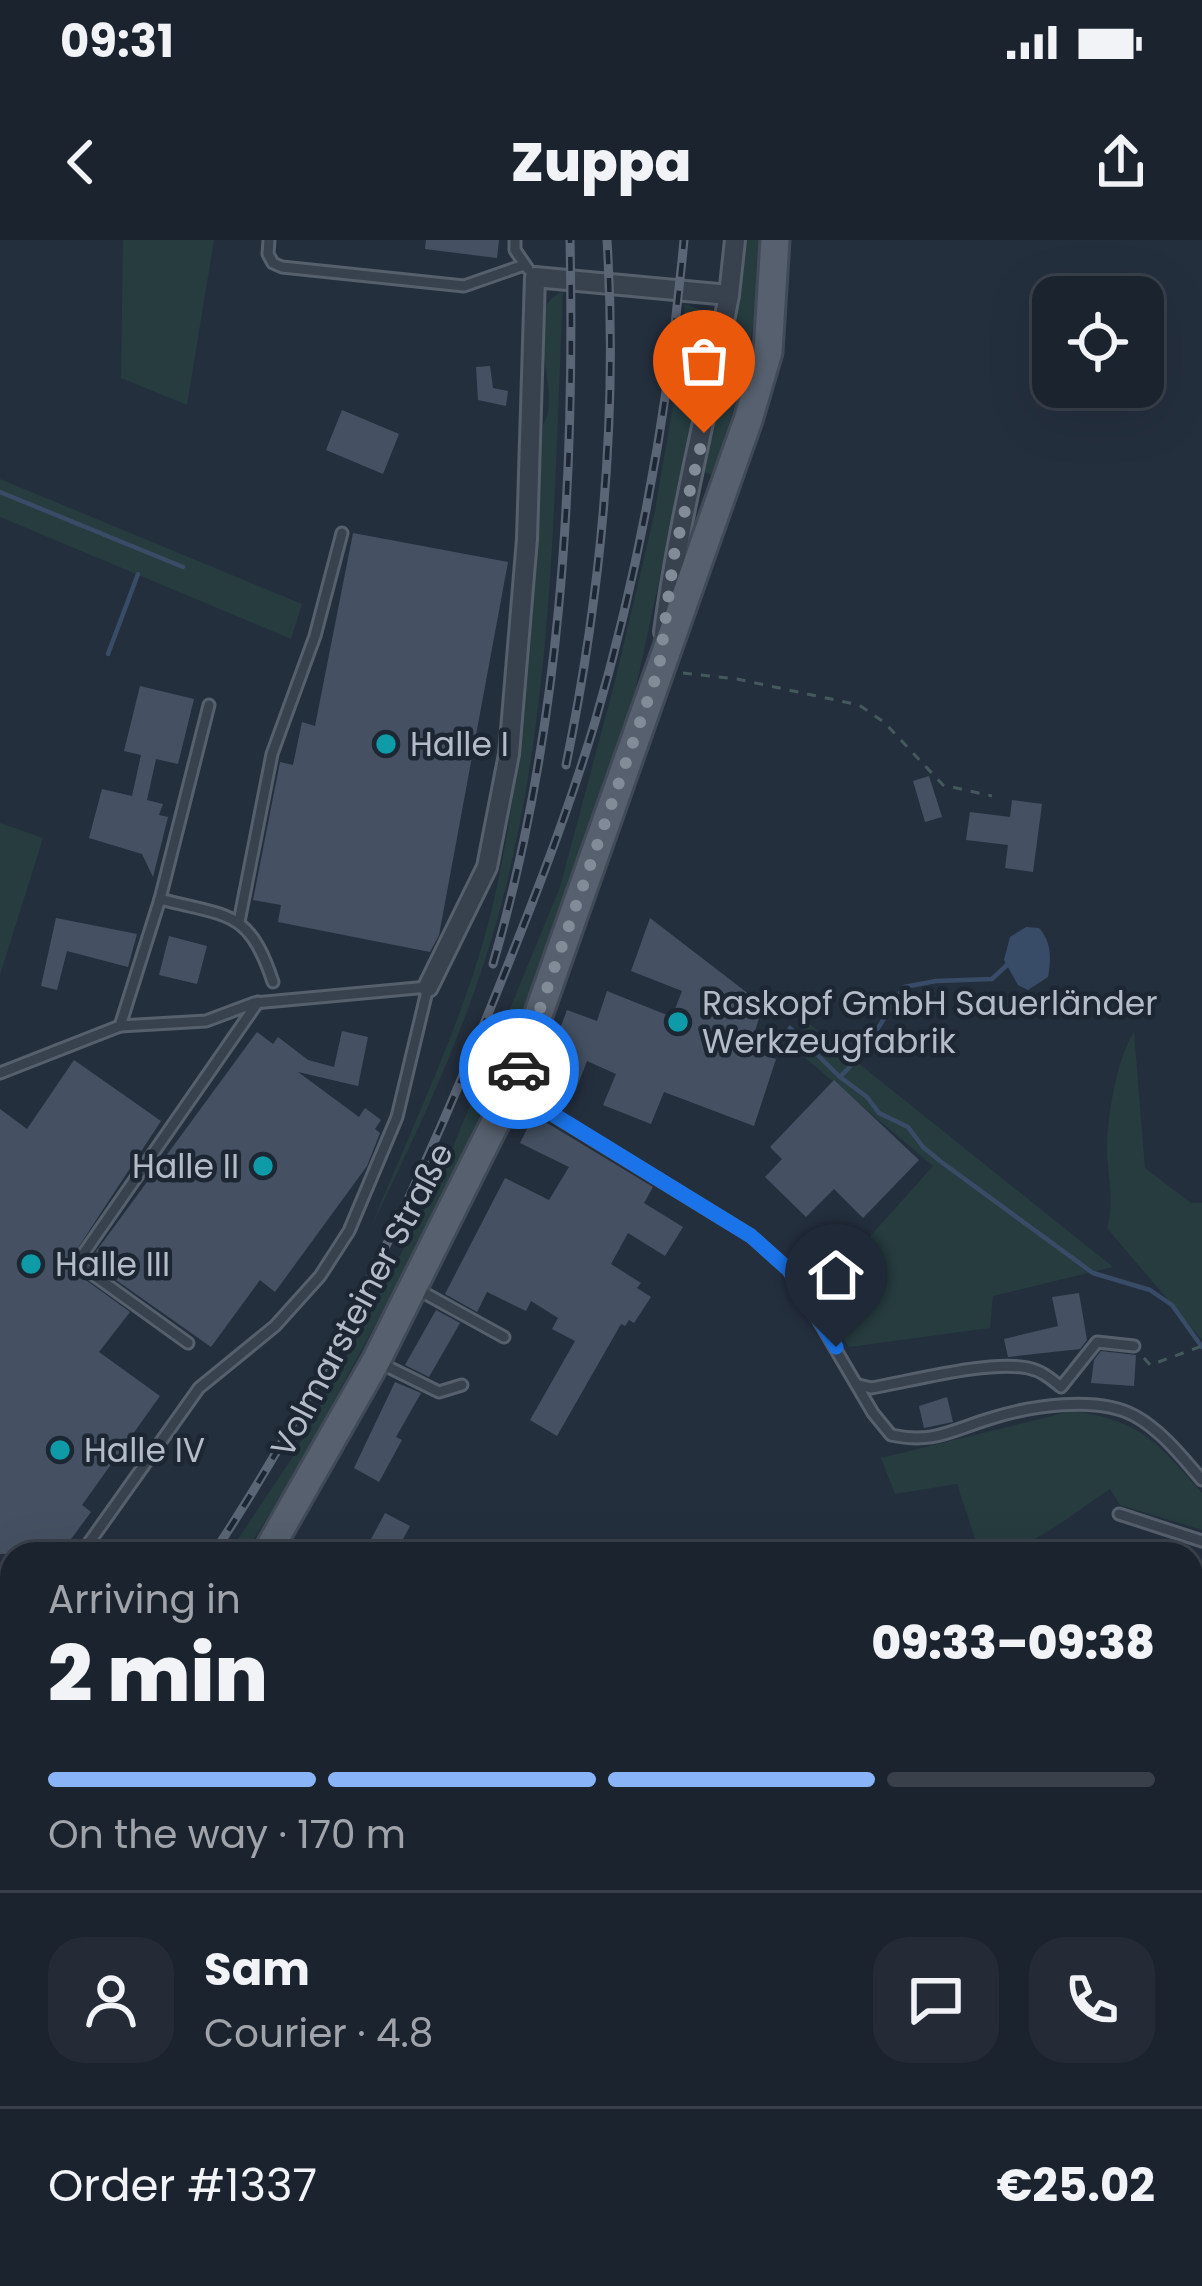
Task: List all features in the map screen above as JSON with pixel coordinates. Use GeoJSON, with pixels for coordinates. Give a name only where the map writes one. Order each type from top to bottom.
{"type":"FeatureCollection","features":[{"type":"Feature","properties":{"kind":"main road","name":"Volmarsteiner Straße"},"geometry":{"type":"LineString","coordinates":[[273,1542],[376,1361],[512,1089],[748,420],[768,352],[775,240]]}},
{"type":"Feature","properties":{"kind":"street","name":"Volmarsteiner Straße"},"geometry":{"type":"LineString","coordinates":[[659,668],[674,555],[704,433],[735,240]]}},
{"type":"Feature","properties":{"kind":"street"},"geometry":{"type":"LineString","coordinates":[[428,987],[487,867],[509,754],[526,539],[530,271],[729,296]]}},
{"type":"Feature","properties":{"kind":"lane"},"geometry":{"type":"LineString","coordinates":[[269,240],[268,254],[282,267],[435,285],[477,284],[530,271],[515,250],[515,240]]}},
{"type":"Feature","properties":{"kind":"lane"},"geometry":{"type":"LineString","coordinates":[[239,922],[272,754],[315,636],[342,532]]}},
{"type":"Feature","properties":{"kind":"lane"},"geometry":{"type":"LineString","coordinates":[[120,1026],[160,899],[208,705]]}},
{"type":"Feature","properties":{"kind":"lane"},"geometry":{"type":"LineString","coordinates":[[160,899],[239,922],[256,938],[273,982]]}},
{"type":"Feature","properties":{"kind":"lane"},"geometry":{"type":"LineString","coordinates":[[0,1073],[120,1026],[206,1021],[258,1003],[428,987],[397,1117],[350,1232],[320,1276],[275,1326],[199,1388],[90,1542]]}},
{"type":"Feature","properties":{"kind":"lane"},"geometry":{"type":"LineString","coordinates":[[188,1343],[77,1263],[258,1003]]}},
{"type":"Feature","properties":{"kind":"lane"},"geometry":{"type":"LineString","coordinates":[[512,1089],[751,1236],[789,1270],[890,1435],[933,1439],[991,1418],[1072,1402],[1132,1413],[1161,1435],[1202,1480]]}},
{"type":"Feature","properties":{"kind":"lane"},"geometry":{"type":"LineString","coordinates":[[412,1287],[504,1337]]}},
{"type":"Feature","properties":{"kind":"lane"},"geometry":{"type":"LineString","coordinates":[[860,1385],[872,1388],[1025,1367],[1045,1373],[1061,1388],[1097,1342],[1134,1346]]}},
{"type":"Feature","properties":{"kind":"lane"},"geometry":{"type":"LineString","coordinates":[[376,1361],[439,1392],[462,1385]]}},
{"type":"Feature","properties":{"kind":"lane"},"geometry":{"type":"LineString","coordinates":[[1119,1514],[1202,1541]]}},
{"type":"Feature","properties":{"kind":"path"},"geometry":{"type":"LineString","coordinates":[[659,668],[859,705],[884,722],[943,785],[992,796]]}},
{"type":"Feature","properties":{"kind":"path"},"geometry":{"type":"LineString","coordinates":[[1134,1346],[1150,1364],[1202,1346]]}},
{"type":"Feature","properties":{"kind":"green space"},"geometry":{"type":"Polygon","coordinates":[[[123,240],[214,240],[187,405],[121,378],[123,240]]]}},
{"type":"Feature","properties":{"kind":"green space"},"geometry":{"type":"Polygon","coordinates":[[[744,240],[761,240],[757,301],[740,388],[712,475],[704,472],[733,335],[744,240]]]}},
{"type":"Feature","properties":{"kind":"green space"},"geometry":{"type":"Polygon","coordinates":[[[563,292],[549,596],[520,823],[491,941],[462,1024],[371,1227],[457,1020],[496,891],[516,776],[543,425],[548,410],[541,332],[549,301],[563,292]]]}},
{"type":"Feature","properties":{"kind":"green space"},"geometry":{"type":"Polygon","coordinates":[[[685,304],[707,312],[714,327],[635,692],[515,1037],[438,1208],[300,1464],[252,1542],[236,1542],[292,1458],[436,1188],[560,887],[654,516],[685,304]]]}},
{"type":"Feature","properties":{"kind":"green space"},"geometry":{"type":"Polygon","coordinates":[[[0,479],[302,604],[291,639],[0,517],[0,479]]]}},
{"type":"Feature","properties":{"kind":"green space"},"geometry":{"type":"Polygon","coordinates":[[[0,823],[43,838],[0,975],[0,823]]]}},
{"type":"Feature","properties":{"kind":"green space"},"geometry":{"type":"Polygon","coordinates":[[[807,1022],[1113,1267],[993,1296],[990,1328],[849,1347],[815,1298],[933,1166],[797,1051],[807,1022]]]}},
{"type":"Feature","properties":{"kind":"green space"},"geometry":{"type":"Polygon","coordinates":[[[1134,1032],[1145,1168],[1191,1203],[1202,1203],[1202,1340],[1107,1228],[1111,1207],[1109,1116],[1119,1069],[1134,1032]]]}},
{"type":"Feature","properties":{"kind":"green space"},"geometry":{"type":"Polygon","coordinates":[[[1072,1411],[1095,1415],[1132,1428],[1173,1460],[1202,1493],[1202,1530],[1120,1505],[1110,1489],[1027,1542],[976,1542],[957,1484],[895,1494],[881,1458],[1072,1411]]]}},
{"type":"Feature","properties":{"kind":"water"},"geometry":{"type":"Polygon","coordinates":[[[1026,927],[1043,933],[1050,958],[1048,977],[1028,990],[1018,985],[1004,960],[1010,937],[1026,927]]]}},
{"type":"Feature","properties":{"kind":"building"},"geometry":{"type":"Polygon","coordinates":[[[426,240],[499,240],[497,258],[425,249],[426,240]]]}},
{"type":"Feature","properties":{"kind":"building"},"geometry":{"type":"Polygon","coordinates":[[[490,366],[493,388],[508,391],[506,406],[478,400],[476,367],[490,366]]]}},
{"type":"Feature","properties":{"kind":"building"},"geometry":{"type":"Polygon","coordinates":[[[342,410],[399,434],[383,474],[326,450],[342,410]]]}},
{"type":"Feature","properties":{"kind":"building","name":"Halle I"},"geometry":{"type":"Polygon","coordinates":[[[353,533],[508,562],[439,935],[430,952],[278,922],[281,905],[253,900],[280,762],[293,765],[302,722],[315,726],[353,533]]]}},
{"type":"Feature","properties":{"kind":"building"},"geometry":{"type":"Polygon","coordinates":[[[140,686],[194,699],[178,764],[156,759],[147,800],[163,804],[159,815],[168,817],[153,877],[142,854],[89,838],[102,789],[132,796],[141,755],[124,751],[140,686]]]}},
{"type":"Feature","properties":{"kind":"building"},"geometry":{"type":"Polygon","coordinates":[[[929,776],[942,817],[925,822],[913,781],[929,776]]]}},
{"type":"Feature","properties":{"kind":"building"},"geometry":{"type":"Polygon","coordinates":[[[1012,800],[1042,804],[1033,872],[1005,868],[1008,845],[966,840],[970,812],[1010,817],[1012,800]]]}},
{"type":"Feature","properties":{"kind":"building"},"geometry":{"type":"Polygon","coordinates":[[[56,918],[137,934],[128,967],[67,951],[57,990],[41,986],[56,918]]]}},
{"type":"Feature","properties":{"kind":"building","name":"Raskopf GmbH Sauerländer Werkzeugfabrik"},"geometry":{"type":"Polygon","coordinates":[[[650,918],[763,1005],[749,1051],[776,1059],[754,1126],[664,1092],[651,1124],[603,1105],[616,1074],[587,1061],[575,1092],[541,1079],[567,1010],[597,1021],[607,991],[672,1017],[682,991],[631,971],[650,918]]]}},
{"type":"Feature","properties":{"kind":"building"},"geometry":{"type":"Polygon","coordinates":[[[169,936],[207,946],[197,984],[159,975],[169,936]]]}},
{"type":"Feature","properties":{"kind":"building","name":"Halle II"},"geometry":{"type":"Polygon","coordinates":[[[342,1031],[368,1037],[358,1086],[298,1072],[359,1117],[365,1108],[381,1120],[367,1166],[275,1292],[260,1280],[211,1347],[89,1261],[257,1032],[273,1044],[278,1037],[308,1060],[334,1067],[342,1031]]]}},
{"type":"Feature","properties":{"kind":"building"},"geometry":{"type":"Polygon","coordinates":[[[74,1060],[161,1121],[68,1263],[130,1312],[99,1352],[160,1396],[82,1505],[91,1512],[69,1542],[0,1542],[0,1109],[27,1129],[74,1060]]]}},
{"type":"Feature","properties":{"kind":"building"},"geometry":{"type":"Polygon","coordinates":[[[834,1080],[919,1160],[863,1218],[834,1189],[806,1217],[765,1177],[782,1159],[770,1147],[834,1080]]]}},
{"type":"Feature","properties":{"kind":"building"},"geometry":{"type":"Polygon","coordinates":[[[534,1115],[653,1187],[644,1203],[683,1227],[665,1256],[628,1233],[611,1264],[641,1283],[637,1288],[651,1297],[634,1323],[621,1324],[557,1436],[530,1420],[575,1341],[552,1329],[558,1318],[531,1301],[526,1311],[487,1292],[477,1312],[445,1294],[505,1178],[549,1200],[569,1167],[520,1143],[534,1115]]]}},
{"type":"Feature","properties":{"kind":"building"},"geometry":{"type":"Polygon","coordinates":[[[823,1242],[843,1261],[821,1284],[801,1265],[823,1242]]]}},
{"type":"Feature","properties":{"kind":"building"},"geometry":{"type":"Polygon","coordinates":[[[1079,1293],[1087,1340],[1080,1349],[1008,1357],[1004,1339],[1058,1326],[1052,1297],[1079,1293]]]}},
{"type":"Feature","properties":{"kind":"building"},"geometry":{"type":"Polygon","coordinates":[[[436,1310],[460,1323],[429,1377],[405,1365],[436,1310]]]}},
{"type":"Feature","properties":{"kind":"building"},"geometry":{"type":"Polygon","coordinates":[[[1101,1351],[1136,1355],[1134,1386],[1091,1383],[1094,1360],[1101,1351]]]}},
{"type":"Feature","properties":{"kind":"building"},"geometry":{"type":"Polygon","coordinates":[[[395,1382],[421,1393],[396,1437],[402,1440],[379,1482],[354,1468],[395,1382]]]}},
{"type":"Feature","properties":{"kind":"building"},"geometry":{"type":"Polygon","coordinates":[[[947,1397],[953,1422],[924,1428],[919,1406],[947,1397]]]}},
{"type":"Feature","properties":{"kind":"building"},"geometry":{"type":"Polygon","coordinates":[[[385,1513],[410,1526],[401,1542],[369,1542],[385,1513]]]}},
{"type":"Feature","properties":{"kind":"waterway"},"geometry":{"type":"LineString","coordinates":[[0,492],[183,567]]}},
{"type":"Feature","properties":{"kind":"waterway"},"geometry":{"type":"LineString","coordinates":[[108,654],[138,574]]}},
{"type":"Feature","properties":{"kind":"waterway"},"geometry":{"type":"LineString","coordinates":[[840,1077],[861,1055],[904,987],[992,979],[1007,965]]}},
{"type":"Feature","properties":{"kind":"waterway"},"geometry":{"type":"LineString","coordinates":[[790,1028],[879,1113],[908,1127],[940,1161],[1093,1273],[1150,1290],[1172,1305],[1202,1347]]}},
{"type":"Feature","properties":{"kind":"railway"},"geometry":{"type":"LineString","coordinates":[[493,964],[534,786],[559,605],[570,423],[570,240]]}},
{"type":"Feature","properties":{"kind":"railway"},"geometry":{"type":"LineString","coordinates":[[566,765],[589,635],[604,504],[610,371],[607,240]]}},
{"type":"Feature","properties":{"kind":"railway"},"geometry":{"type":"LineString","coordinates":[[221,1542],[326,1364],[393,1232],[482,1029],[556,838],[595,722],[639,543],[670,362],[684,240]]}},
{"type":"Feature","properties":{"kind":"way so far"},"geometry":{"type":"LineString","coordinates":[[519,1069],[659,668],[674,555],[704,433]]}},
{"type":"Feature","properties":{"kind":"place","name":"Halle I"},"geometry":{"type":"Point","coordinates":[386,744]}},
{"type":"Feature","properties":{"kind":"place","name":"Raskopf GmbH Sauerländer Werkzeugfabrik"},"geometry":{"type":"Point","coordinates":[678,1022]}},
{"type":"Feature","properties":{"kind":"place","name":"Halle II"},"geometry":{"type":"Point","coordinates":[263,1166]}},
{"type":"Feature","properties":{"kind":"place","name":"Halle III"},"geometry":{"type":"Point","coordinates":[31,1264]}},
{"type":"Feature","properties":{"kind":"place","name":"Halle IV"},"geometry":{"type":"Point","coordinates":[60,1450]}},
{"type":"Feature","properties":{"kind":"route"},"geometry":{"type":"LineString","coordinates":[[519,1069],[512,1089],[751,1236],[789,1270],[836,1347]]}}]}
